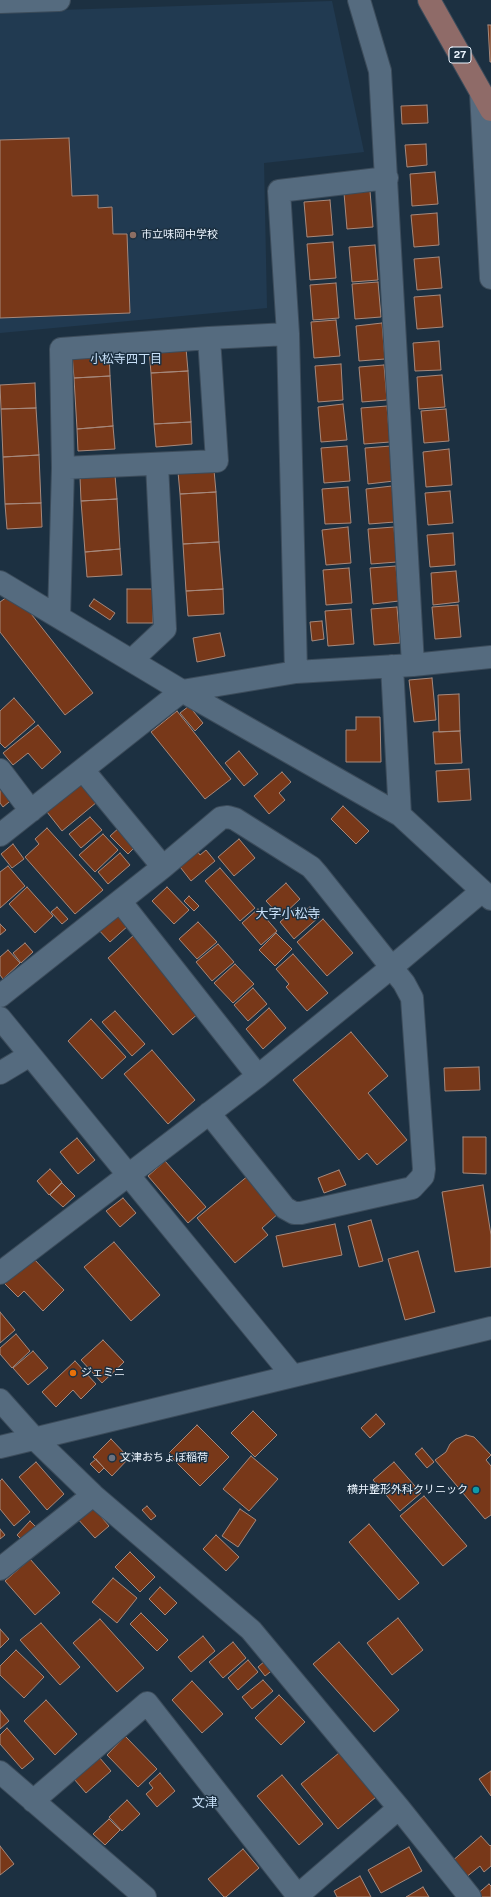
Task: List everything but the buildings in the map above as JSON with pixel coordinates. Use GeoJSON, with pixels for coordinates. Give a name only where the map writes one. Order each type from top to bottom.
{"type":"FeatureCollection","features":[{"type":"Feature","properties":{"kind":"main road","name":"27"},"geometry":{"type":"LineString","coordinates":[[429,0],[486,102]]}},
{"type":"Feature","properties":{"kind":"street"},"geometry":{"type":"LineString","coordinates":[[0,2],[59,0]]}},
{"type":"Feature","properties":{"kind":"street"},"geometry":{"type":"LineString","coordinates":[[359,0],[380,71],[387,178],[403,665],[400,815]]}},
{"type":"Feature","properties":{"kind":"street"},"geometry":{"type":"LineString","coordinates":[[486,102],[491,278]]}},
{"type":"Feature","properties":{"kind":"street"},"geometry":{"type":"LineString","coordinates":[[296,672],[288,334],[279,191],[387,178]]}},
{"type":"Feature","properties":{"kind":"street"},"geometry":{"type":"LineString","coordinates":[[59,617],[62,468],[61,349],[209,338],[288,334]]}},
{"type":"Feature","properties":{"kind":"street"},"geometry":{"type":"LineString","coordinates":[[62,468],[217,461],[209,338]]}},
{"type":"Feature","properties":{"kind":"street"},"geometry":{"type":"LineString","coordinates":[[132,660],[165,629],[157,464]]}},
{"type":"Feature","properties":{"kind":"street"},"geometry":{"type":"LineString","coordinates":[[0,582],[182,691],[400,815],[486,895],[392,967],[258,1076],[0,1273]]}},
{"type":"Feature","properties":{"kind":"street"},"geometry":{"type":"LineString","coordinates":[[0,835],[182,691],[296,672],[403,665],[491,657]]}},
{"type":"Feature","properties":{"kind":"street"},"geometry":{"type":"LineString","coordinates":[[0,770],[31,811]]}},
{"type":"Feature","properties":{"kind":"street"},"geometry":{"type":"LineString","coordinates":[[83,770],[163,867]]}},
{"type":"Feature","properties":{"kind":"street"},"geometry":{"type":"LineString","coordinates":[[0,996],[163,867],[221,818],[228,817],[235,819],[311,867],[409,990],[412,998],[424,1169],[423,1176],[412,1188],[301,1214],[294,1213],[285,1208],[209,1113]]}},
{"type":"Feature","properties":{"kind":"street"},"geometry":{"type":"LineString","coordinates":[[120,901],[258,1076]]}},
{"type":"Feature","properties":{"kind":"street"},"geometry":{"type":"LineString","coordinates":[[0,1018],[292,1375]]}},
{"type":"Feature","properties":{"kind":"street"},"geometry":{"type":"LineString","coordinates":[[0,1073],[30,1055]]}},
{"type":"Feature","properties":{"kind":"street"},"geometry":{"type":"LineString","coordinates":[[0,1447],[491,1328]]}},
{"type":"Feature","properties":{"kind":"street"},"geometry":{"type":"LineString","coordinates":[[0,1400],[34,1438],[93,1495],[251,1630],[399,1808],[470,1897]]}},
{"type":"Feature","properties":{"kind":"street"},"geometry":{"type":"LineString","coordinates":[[0,1569],[93,1495]]}},
{"type":"Feature","properties":{"kind":"street"},"geometry":{"type":"LineString","coordinates":[[33,1801],[147,1703],[297,1896],[399,1808]]}},
{"type":"Feature","properties":{"kind":"street"},"geometry":{"type":"LineString","coordinates":[[0,1772],[145,1897]]}},
{"type":"Feature","properties":{"kind":"shaded area","name":"市立味岡中学校"},"geometry":{"type":"Polygon","coordinates":[[[332,1],[364,152],[264,163],[267,308],[0,333],[0,12],[332,1]]]}},
{"type":"Feature","properties":{"kind":"place","name":"市立味岡中学校"},"geometry":{"type":"Point","coordinates":[133,235]}},
{"type":"Feature","properties":{"kind":"place","name":"ジェミニ"},"geometry":{"type":"Point","coordinates":[73,1373]}},
{"type":"Feature","properties":{"kind":"place","name":"文津おちょぼ稲荷"},"geometry":{"type":"Point","coordinates":[112,1458]}},
{"type":"Feature","properties":{"kind":"place","name":"横井整形外科クリニック"},"geometry":{"type":"Point","coordinates":[476,1490]}},
{"type":"Feature","properties":{"kind":"district","name":"小松寺四丁目"},"geometry":{"type":"Point","coordinates":[126,359]}},
{"type":"Feature","properties":{"kind":"district","name":"大字小松寺"},"geometry":{"type":"Point","coordinates":[288,914]}},
{"type":"Feature","properties":{"kind":"district","name":"文津"},"geometry":{"type":"Point","coordinates":[205,1803]}}]}
